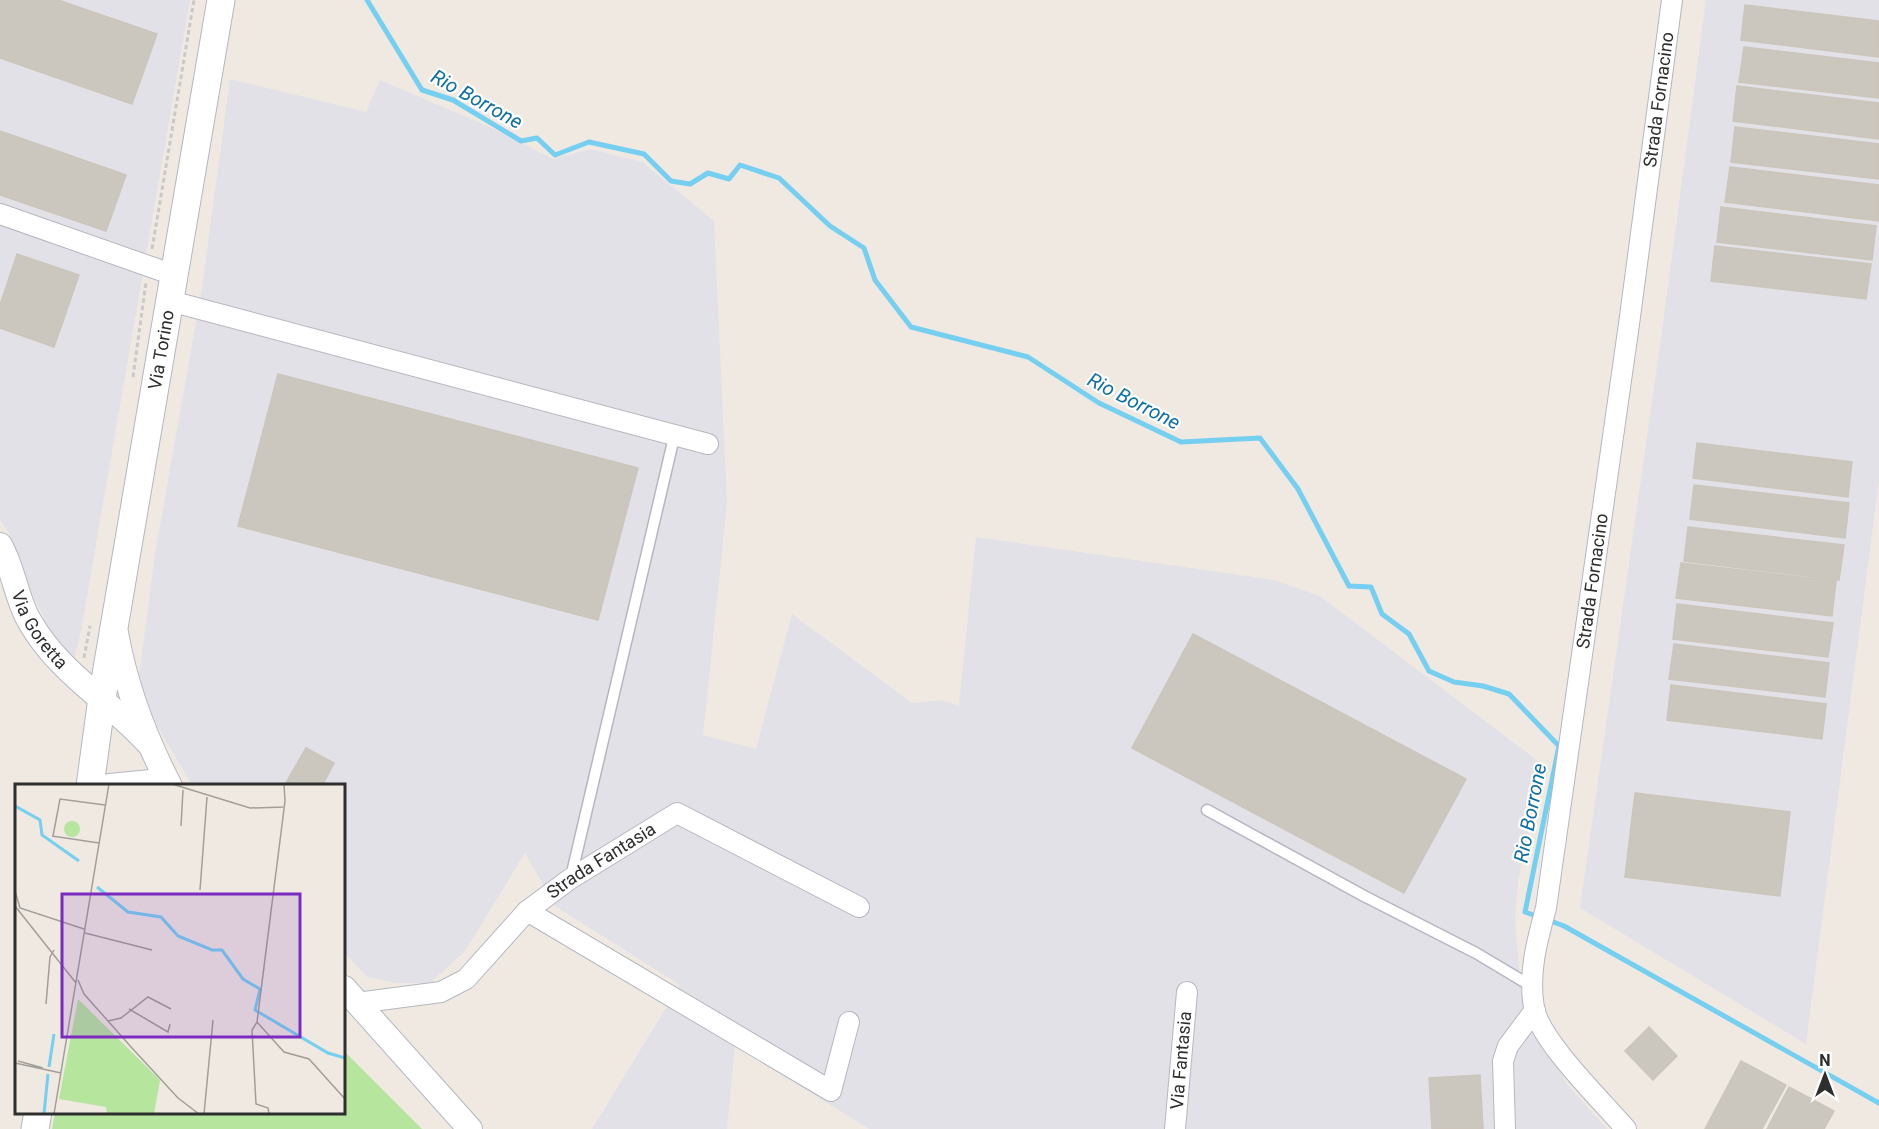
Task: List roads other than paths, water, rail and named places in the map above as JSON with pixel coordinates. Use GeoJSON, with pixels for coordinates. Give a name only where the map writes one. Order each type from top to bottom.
{"type":"FeatureCollection","features":[{"type":"Feature","properties":{"kind":"main road","name":"Via Torino"},"geometry":{"type":"LineString","coordinates":[[100,784],[91,690],[102,626],[172,288],[221,0]]}},
{"type":"Feature","properties":{"kind":"main road"},"geometry":{"type":"LineString","coordinates":[[35,1129],[38,1114]]}},
{"type":"Feature","properties":{"kind":"street","name":"Strada Fornacino"},"geometry":{"type":"LineString","coordinates":[[1626,1129],[1556,1049],[1534,1010],[1532,966],[1546,908],[1672,0]]}},
{"type":"Feature","properties":{"kind":"street"},"geometry":{"type":"LineString","coordinates":[[0,214],[149,266],[172,288],[708,444]]}},
{"type":"Feature","properties":{"kind":"street","name":"Via Goretta"},"geometry":{"type":"LineString","coordinates":[[0,545],[29,621],[53,655],[91,690]]}},
{"type":"Feature","properties":{"kind":"street"},"geometry":{"type":"LineString","coordinates":[[102,626],[148,743],[169,784]]}},
{"type":"Feature","properties":{"kind":"street"},"geometry":{"type":"LineString","coordinates":[[91,690],[148,743]]}},
{"type":"Feature","properties":{"kind":"street"},"geometry":{"type":"LineString","coordinates":[[117,784],[151,782],[156,784]]}},
{"type":"Feature","properties":{"kind":"street","name":"Strada Fantasia"},"geometry":{"type":"LineString","coordinates":[[350,996],[441,992],[466,979],[527,911],[570,879],[677,813],[859,907]]}},
{"type":"Feature","properties":{"kind":"street"},"geometry":{"type":"LineString","coordinates":[[527,911],[831,1091],[849,1022]]}},
{"type":"Feature","properties":{"kind":"street","name":"Via Fantasia"},"geometry":{"type":"LineString","coordinates":[[1174,1129],[1187,992]]}},
{"type":"Feature","properties":{"kind":"street","name":"Strada Fantasia"},"geometry":{"type":"LineString","coordinates":[[350,996],[470,1129]]}},
{"type":"Feature","properties":{"kind":"street"},"geometry":{"type":"LineString","coordinates":[[1505,1129],[1503,1061],[1508,1046],[1534,1010]]}},
{"type":"Feature","properties":{"kind":"lane"},"geometry":{"type":"LineString","coordinates":[[570,879],[675,434]]}},
{"type":"Feature","properties":{"kind":"lane"},"geometry":{"type":"LineString","coordinates":[[1207,810],[1364,896],[1476,953],[1533,988]]}},
{"type":"Feature","properties":{"kind":"waterway","name":"Rio Borrone"},"geometry":{"type":"LineString","coordinates":[[367,0],[422,90],[453,100],[521,141],[537,138],[555,155],[589,142],[644,154],[671,181],[690,184],[708,173],[729,179],[740,165],[779,178],[830,226],[864,248],[875,280],[911,327],[1028,357],[1099,403],[1181,442],[1260,438],[1298,489],[1349,586],[1371,587],[1382,614],[1409,634],[1429,671],[1454,682],[1483,686],[1509,694],[1559,746],[1525,912],[1539,917]]}},
{"type":"Feature","properties":{"kind":"waterway","name":"Rio Borrone"},"geometry":{"type":"LineString","coordinates":[[1548,920],[1564,926],[1879,1103]]}}]}
